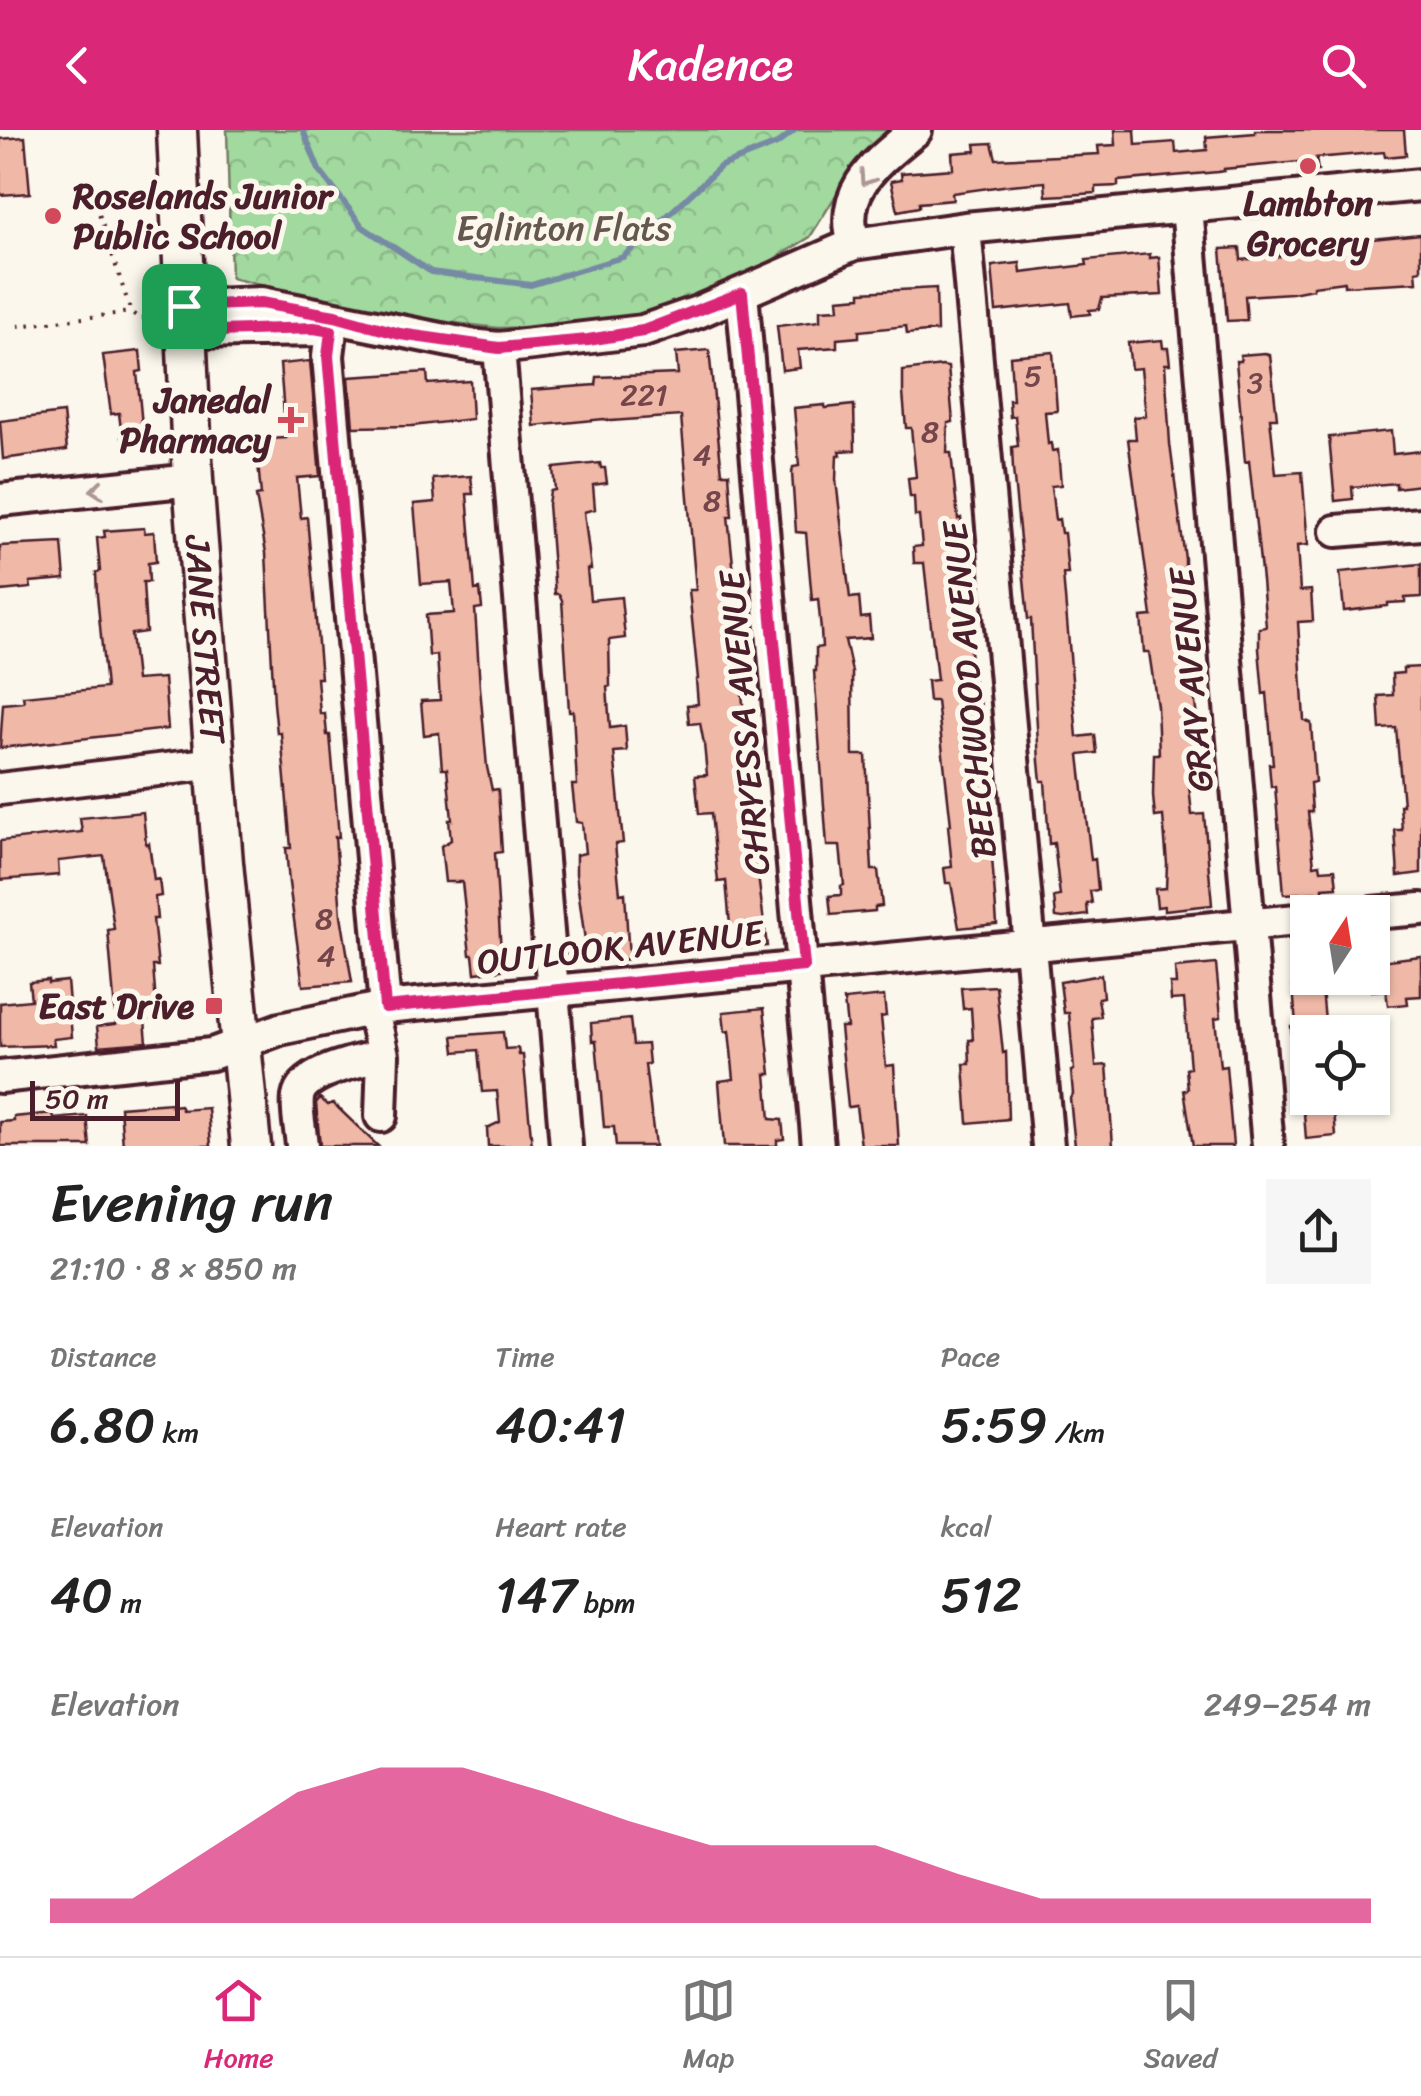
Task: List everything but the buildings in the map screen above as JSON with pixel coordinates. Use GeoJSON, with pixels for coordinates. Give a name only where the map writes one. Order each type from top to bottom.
{"type":"FeatureCollection","features":[{"type":"Feature","properties":{"kind":"main road","name":"JANE STREET"},"geometry":{"type":"LineString","coordinates":[[177,130],[194,480],[251,1146]]}},
{"type":"Feature","properties":{"kind":"street"},"geometry":{"type":"LineString","coordinates":[[854,244],[847,215],[855,196],[870,169],[916,130]]}},
{"type":"Feature","properties":{"kind":"street"},"geometry":{"type":"LineString","coordinates":[[184,319],[400,334],[499,348],[588,340],[643,331],[854,244],[965,228],[1421,185]]}},
{"type":"Feature","properties":{"kind":"street","name":"GRAY AVENUE"},"geometry":{"type":"LineString","coordinates":[[1188,207],[1268,1146]]}},
{"type":"Feature","properties":{"kind":"street","name":"BEECHWOOD AVENUE"},"geometry":{"type":"LineString","coordinates":[[965,228],[1048,1146]]}},
{"type":"Feature","properties":{"kind":"street","name":"CHRYESSA AVENUE"},"geometry":{"type":"LineString","coordinates":[[742,293],[818,1146]]}},
{"type":"Feature","properties":{"kind":"street"},"geometry":{"type":"LineString","coordinates":[[184,319],[261,303],[335,316],[400,334]]}},
{"type":"Feature","properties":{"kind":"street"},"geometry":{"type":"LineString","coordinates":[[331,331],[328,356],[382,1055],[381,1116]]}},
{"type":"Feature","properties":{"kind":"street"},"geometry":{"type":"LineString","coordinates":[[499,348],[566,1146]]}},
{"type":"Feature","properties":{"kind":"street"},"geometry":{"type":"LineString","coordinates":[[0,500],[194,480]]}},
{"type":"Feature","properties":{"kind":"street"},"geometry":{"type":"LineString","coordinates":[[1336,531],[1421,524]]}},
{"type":"Feature","properties":{"kind":"street"},"geometry":{"type":"LineString","coordinates":[[0,789],[216,763]]}},
{"type":"Feature","properties":{"kind":"street"},"geometry":{"type":"LineString","coordinates":[[1390,912],[1421,909]]}},
{"type":"Feature","properties":{"kind":"street","name":"OUTLOOK AVENUE"},"geometry":{"type":"LineString","coordinates":[[242,1043],[280,1029],[379,1008],[1290,920]]}},
{"type":"Feature","properties":{"kind":"street"},"geometry":{"type":"LineString","coordinates":[[0,1077],[212,1054],[242,1043]]}},
{"type":"Feature","properties":{"kind":"street"},"geometry":{"type":"LineString","coordinates":[[302,1146],[298,1096],[304,1084],[317,1075],[382,1055]]}},
{"type":"Feature","properties":{"kind":"path"},"geometry":{"type":"LineString","coordinates":[[96,204],[131,312],[140,319],[148,318]]}},
{"type":"Feature","properties":{"kind":"path"},"geometry":{"type":"LineString","coordinates":[[18,326],[131,312]]}},
{"type":"Feature","properties":{"kind":"green space","name":"Eglinton Flats"},"geometry":{"type":"Polygon","coordinates":[[[227,130],[898,130],[856,163],[810,237],[706,301],[621,325],[498,328],[387,315],[231,278],[227,130]]]}},
{"type":"Feature","properties":{"kind":"waterway"},"geometry":{"type":"LineString","coordinates":[[303,130],[319,170],[363,227],[431,272],[531,285],[623,257],[721,166],[777,144],[795,130]]}},
{"type":"Feature","properties":{"kind":"place","name":"Lambton Grocery"},"geometry":{"type":"Point","coordinates":[1308,166]}},
{"type":"Feature","properties":{"kind":"place","name":"Roselands Junior Public School"},"geometry":{"type":"Point","coordinates":[53,216]}},
{"type":"Feature","properties":{"kind":"place","name":"Janedal Pharmacy"},"geometry":{"type":"Point","coordinates":[291,420]}},
{"type":"Feature","properties":{"kind":"place","name":"East Drive"},"geometry":{"type":"Point","coordinates":[214,1006]}},
{"type":"Feature","properties":{"kind":"route"},"geometry":{"type":"LineString","coordinates":[[742,293],[804,966],[385,1007],[328,356],[331,331],[314,328],[185,332],[184,306],[261,303],[335,316],[400,334],[499,348],[643,331],[742,293]]}}]}
